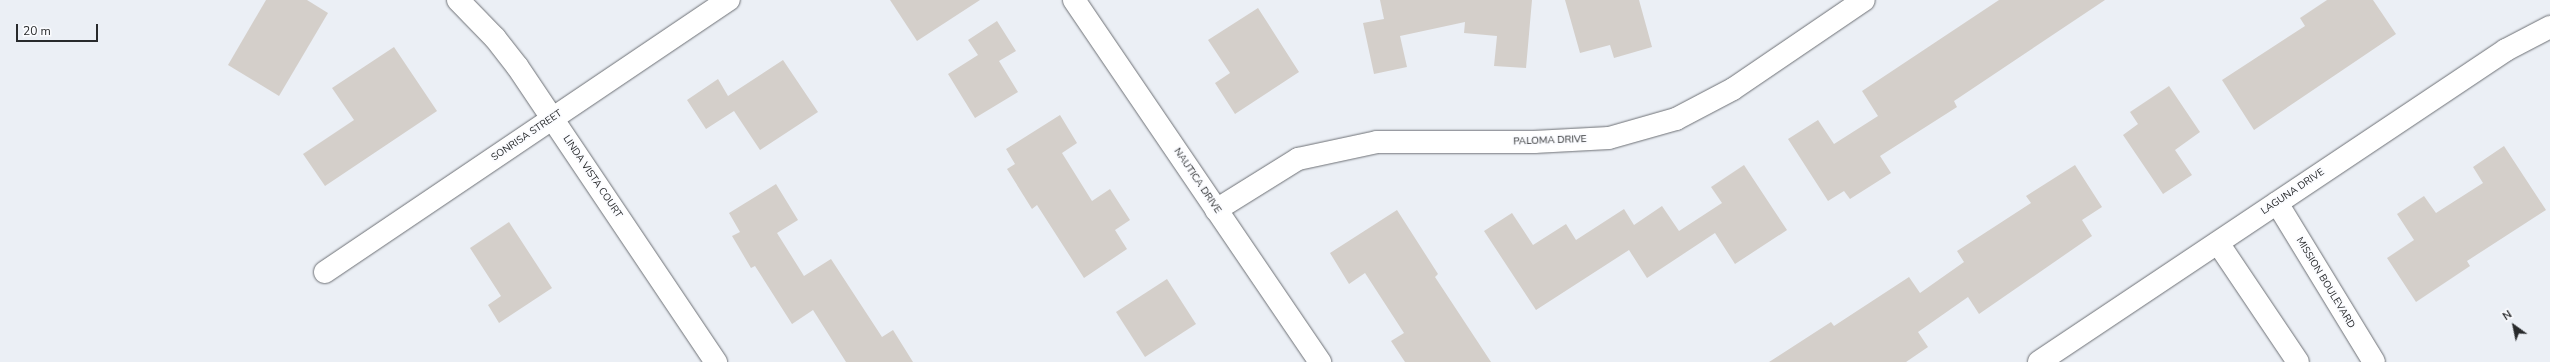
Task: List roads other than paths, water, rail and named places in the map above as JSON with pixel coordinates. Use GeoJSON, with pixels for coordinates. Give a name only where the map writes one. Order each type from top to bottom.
{"type":"FeatureCollection","features":[{"type":"Feature","properties":{"kind":"street","name":"LINDA VISTA COURT"},"geometry":{"type":"LineString","coordinates":[[458,0],[495,38],[553,119],[716,362]]}},
{"type":"Feature","properties":{"kind":"street","name":"SONRISA STREET"},"geometry":{"type":"LineString","coordinates":[[325,272],[730,0]]}},
{"type":"Feature","properties":{"kind":"street","name":"NAUTICA DRIVE"},"geometry":{"type":"LineString","coordinates":[[1074,0],[1320,362]]}},
{"type":"Feature","properties":{"kind":"street","name":"PALOMA DRIVE"},"geometry":{"type":"LineString","coordinates":[[1216,210],[1298,159],[1377,142],[1534,142],[1610,138],[1676,119],[1733,89],[1864,0]]}},
{"type":"Feature","properties":{"kind":"street","name":"LAGUNA DRIVE"},"geometry":{"type":"LineString","coordinates":[[2039,362],[2506,50],[2550,26]]}},
{"type":"Feature","properties":{"kind":"street","name":"MISSION BOULEVARD"},"geometry":{"type":"LineString","coordinates":[[2277,204],[2374,362]]}},
{"type":"Feature","properties":{"kind":"street"},"geometry":{"type":"LineString","coordinates":[[2218,243],[2298,362]]}}]}
